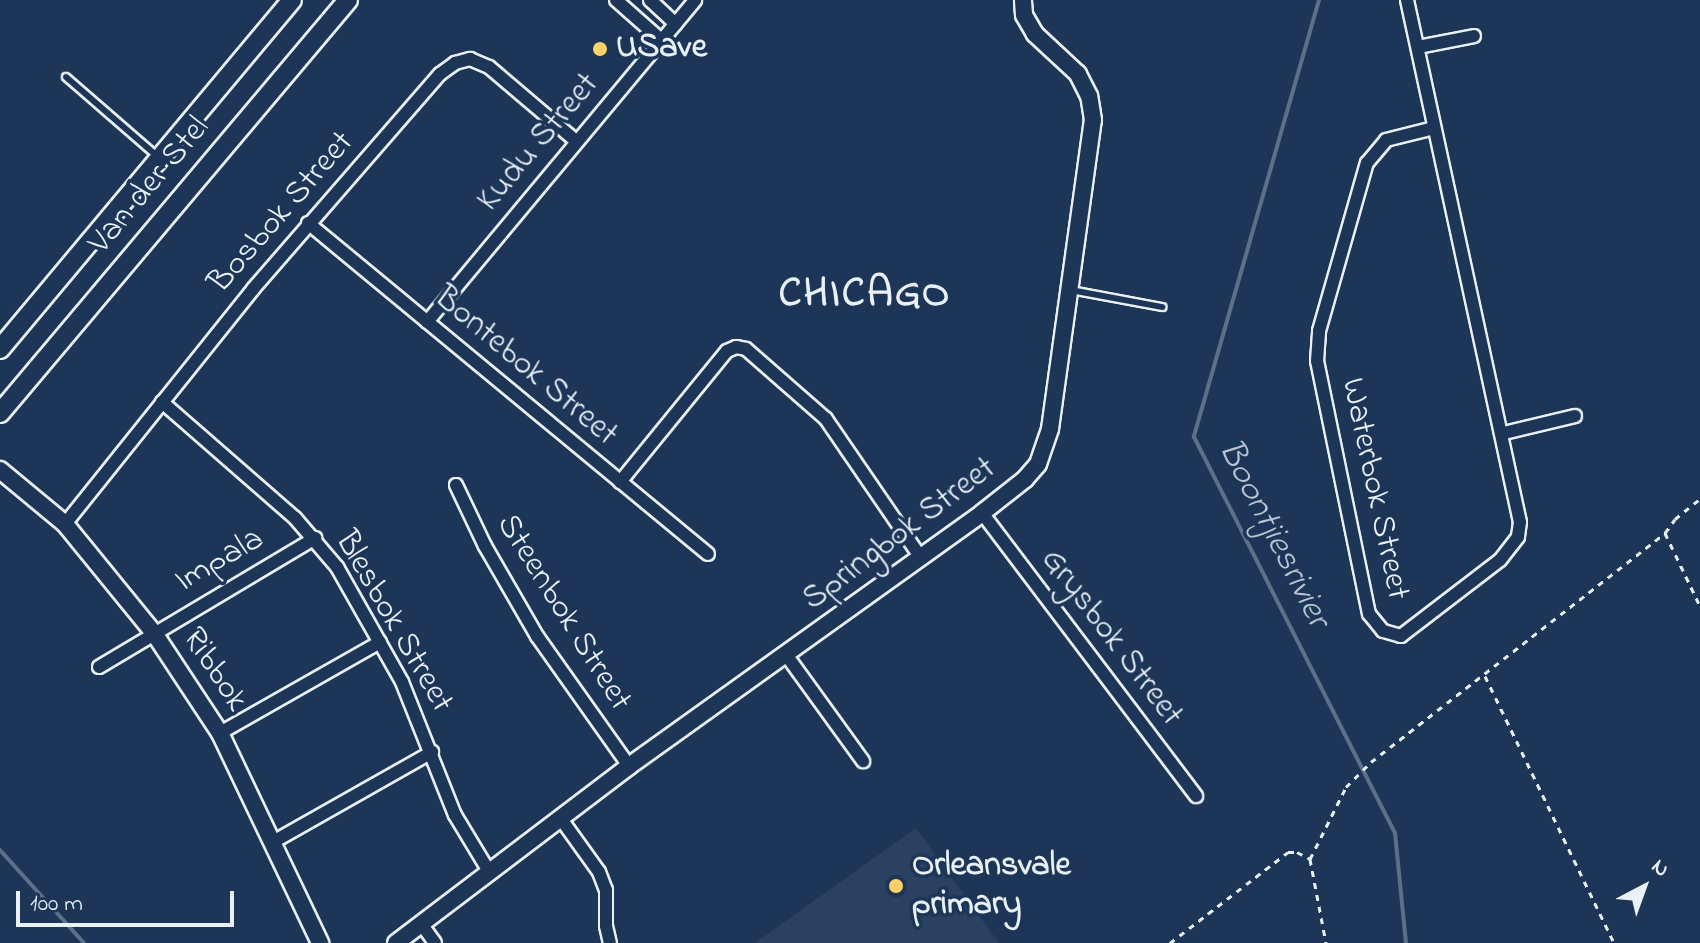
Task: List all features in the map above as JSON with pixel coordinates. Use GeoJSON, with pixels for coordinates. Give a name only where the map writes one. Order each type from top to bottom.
{"type":"FeatureCollection","features":[{"type":"Feature","properties":{"kind":"main road","name":"Van der Stel"},"geometry":{"type":"LineString","coordinates":[[0,349],[292,0]]}},
{"type":"Feature","properties":{"kind":"main road","name":"Van der Stel"},"geometry":{"type":"LineString","coordinates":[[0,413],[348,0]]}},
{"type":"Feature","properties":{"kind":"street"},"geometry":{"type":"LineString","coordinates":[[616,0],[661,40]]}},
{"type":"Feature","properties":{"kind":"street"},"geometry":{"type":"LineString","coordinates":[[650,0],[676,24]]}},
{"type":"Feature","properties":{"kind":"street","name":"Kudu Street"},"geometry":{"type":"LineString","coordinates":[[427,322],[695,0]]}},
{"type":"Feature","properties":{"kind":"street","name":"Springbok Street"},"geometry":{"type":"LineString","coordinates":[[396,943],[629,766],[787,656],[1025,479],[1045,448],[1071,290],[1093,120],[1089,96],[1078,74],[1035,34],[1024,15],[1023,0]]}},
{"type":"Feature","properties":{"kind":"street","name":"Waterbok Street"},"geometry":{"type":"LineString","coordinates":[[1407,0],[1504,433],[1520,522],[1518,537],[1500,560],[1401,636],[1383,631],[1369,614],[1317,361],[1319,331],[1367,163],[1386,140],[1434,128]]}},
{"type":"Feature","properties":{"kind":"street"},"geometry":{"type":"LineString","coordinates":[[1418,47],[1474,36]]}},
{"type":"Feature","properties":{"kind":"street","name":"Bosbok Street"},"geometry":{"type":"LineString","coordinates":[[65,524],[308,223],[440,74],[455,63],[470,59],[489,67],[576,141]]}},
{"type":"Feature","properties":{"kind":"street","name":"Bontebok Street"},"geometry":{"type":"LineString","coordinates":[[308,223],[708,554]]}},
{"type":"Feature","properties":{"kind":"street"},"geometry":{"type":"LineString","coordinates":[[620,482],[727,351],[736,347],[746,349],[826,419],[921,558]]}},
{"type":"Feature","properties":{"kind":"street","name":"Blesbok Street"},"geometry":{"type":"LineString","coordinates":[[162,402],[315,538],[337,567],[414,706],[455,815],[490,873]]}},
{"type":"Feature","properties":{"kind":"street"},"geometry":{"type":"LineString","coordinates":[[1504,433],[1575,416]]}},
{"type":"Feature","properties":{"kind":"street","name":"Ribbok"},"geometry":{"type":"LineString","coordinates":[[0,470],[65,524],[154,633],[220,733],[320,943]]}},
{"type":"Feature","properties":{"kind":"street","name":"Steenbok Street"},"geometry":{"type":"LineString","coordinates":[[456,485],[485,546],[537,636],[629,766]]}},
{"type":"Feature","properties":{"kind":"street","name":"Grysbok Street"},"geometry":{"type":"LineString","coordinates":[[982,513],[1196,796]]}},
{"type":"Feature","properties":{"kind":"street","name":"Impala"},"geometry":{"type":"LineString","coordinates":[[99,667],[315,538]]}},
{"type":"Feature","properties":{"kind":"street"},"geometry":{"type":"LineString","coordinates":[[220,733],[380,642]]}},
{"type":"Feature","properties":{"kind":"street"},"geometry":{"type":"LineString","coordinates":[[787,656],[863,761]]}},
{"type":"Feature","properties":{"kind":"street"},"geometry":{"type":"LineString","coordinates":[[273,842],[432,752]]}},
{"type":"Feature","properties":{"kind":"street"},"geometry":{"type":"LineString","coordinates":[[561,819],[599,872],[606,890],[606,926],[610,943]]}},
{"type":"Feature","properties":{"kind":"street"},"geometry":{"type":"LineString","coordinates":[[422,925],[435,943]]}},
{"type":"Feature","properties":{"kind":"lane"},"geometry":{"type":"LineString","coordinates":[[66,77],[160,159]]}},
{"type":"Feature","properties":{"kind":"lane"},"geometry":{"type":"LineString","coordinates":[[1071,290],[1162,307]]}},
{"type":"Feature","properties":{"kind":"path"},"geometry":{"type":"LineString","coordinates":[[1326,943],[1310,859],[1346,787],[1371,762],[1665,533],[1675,519],[1700,499]]}},
{"type":"Feature","properties":{"kind":"path"},"geometry":{"type":"LineString","coordinates":[[1665,533],[1700,606]]}},
{"type":"Feature","properties":{"kind":"path"},"geometry":{"type":"LineString","coordinates":[[1485,676],[1614,943]]}},
{"type":"Feature","properties":{"kind":"path"},"geometry":{"type":"LineString","coordinates":[[1170,943],[1288,852],[1297,852],[1310,859]]}},
{"type":"Feature","properties":{"kind":"shaded area","name":"Orleansvale primary"},"geometry":{"type":"Polygon","coordinates":[[[916,828],[999,943],[755,943],[916,828]]]}},
{"type":"Feature","properties":{"kind":"waterway","name":"Boontjiesrivier"},"geometry":{"type":"LineString","coordinates":[[1319,0],[1194,437],[1395,833],[1406,943]]}},
{"type":"Feature","properties":{"kind":"waterway"},"geometry":{"type":"LineString","coordinates":[[0,850],[84,943]]}},
{"type":"Feature","properties":{"kind":"place","name":"USave"},"geometry":{"type":"Point","coordinates":[600,49]}},
{"type":"Feature","properties":{"kind":"place","name":"Orleansvale primary"},"geometry":{"type":"Point","coordinates":[896,886]}},
{"type":"Feature","properties":{"kind":"district","name":"CHICAGO"},"geometry":{"type":"Point","coordinates":[865,295]}}]}
